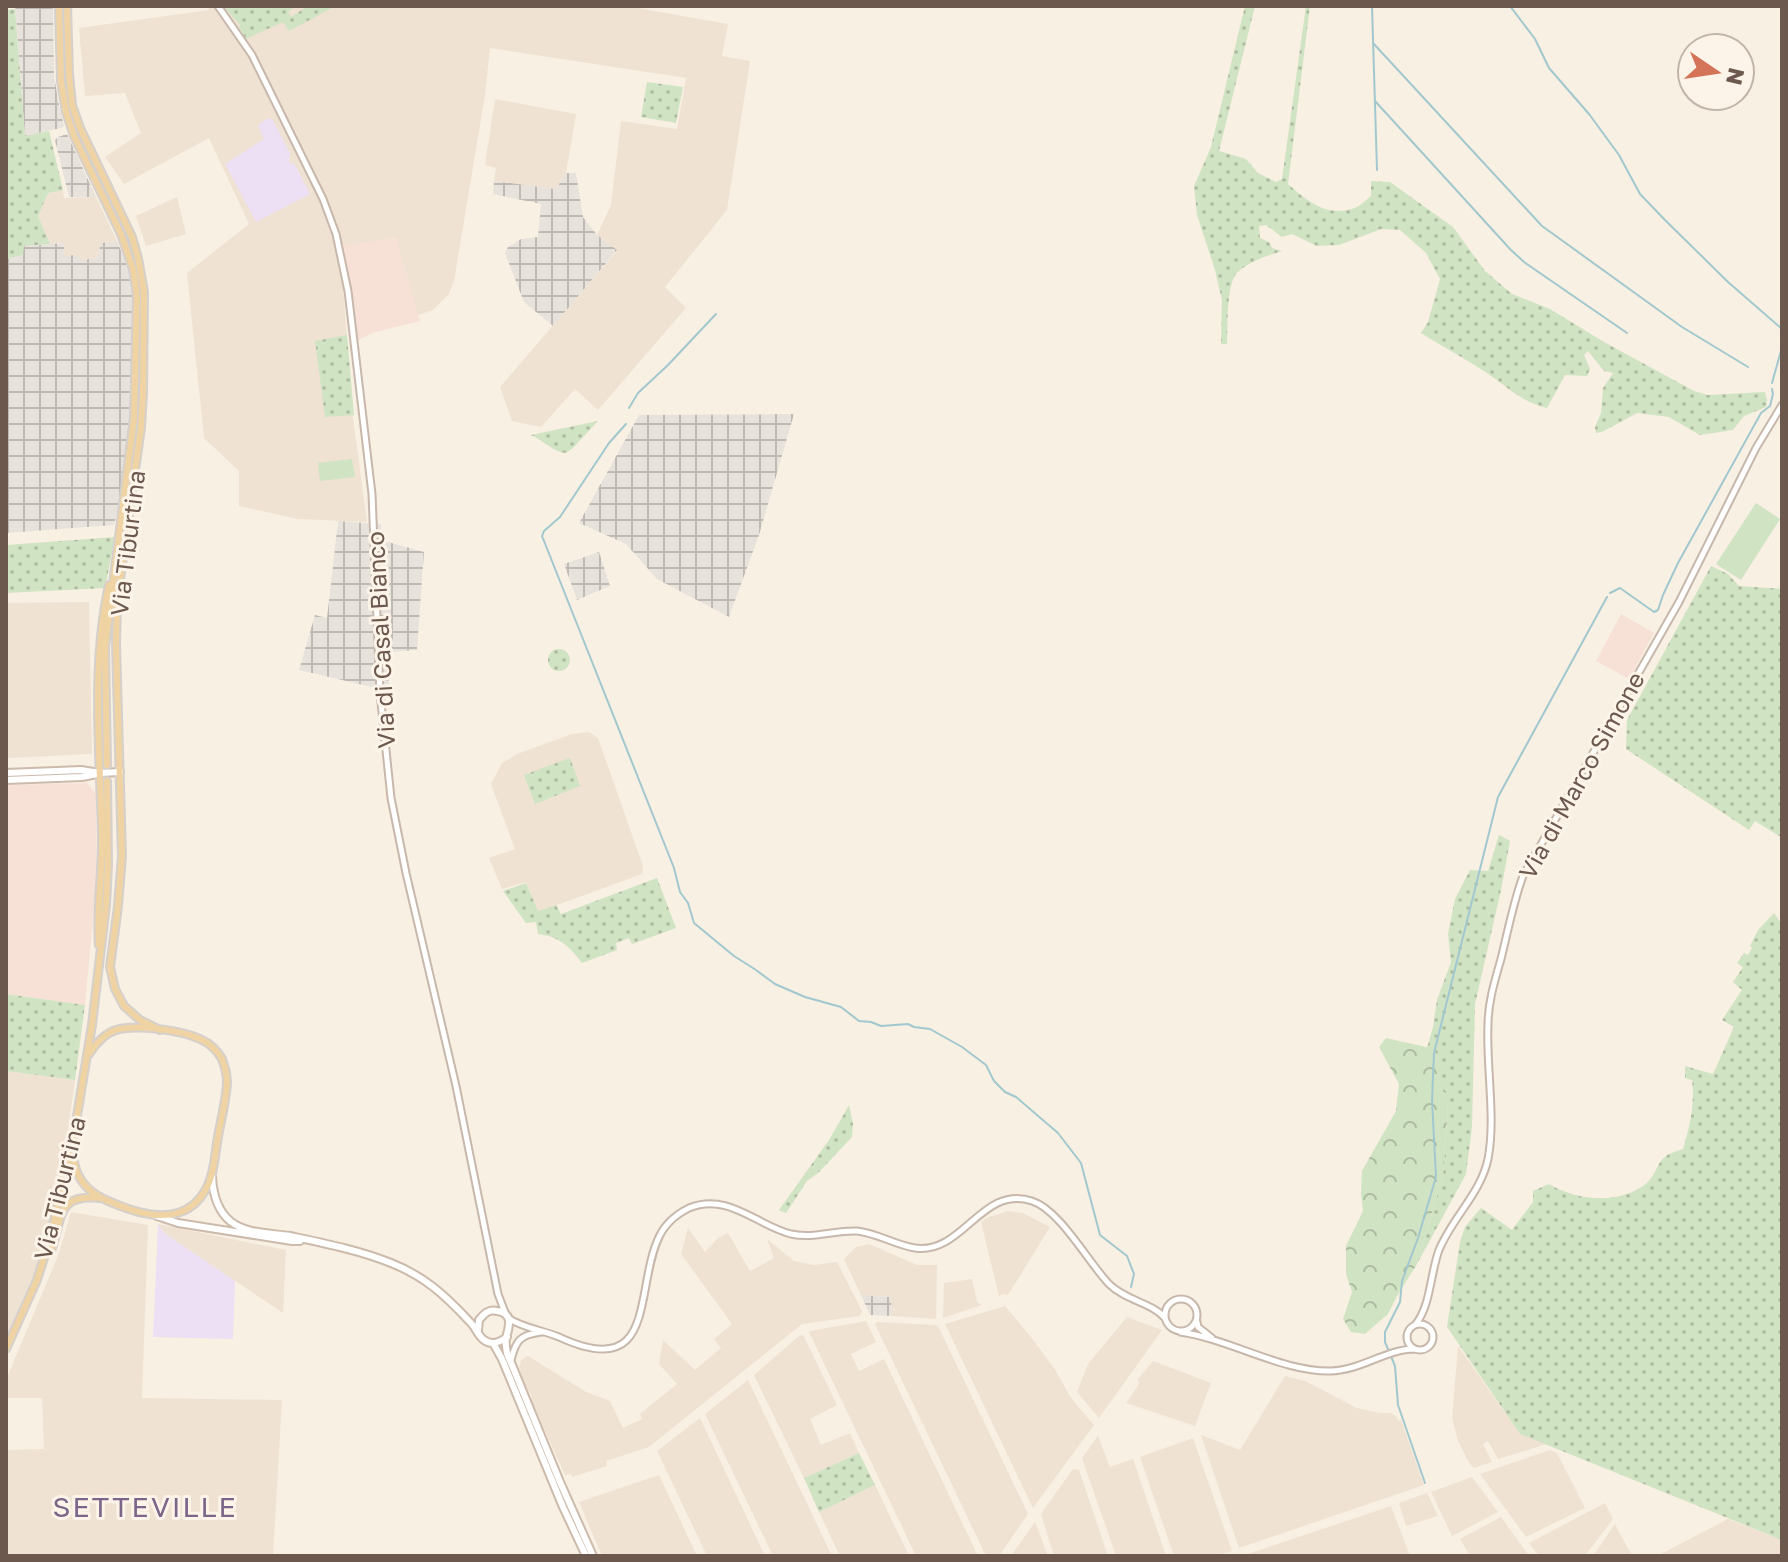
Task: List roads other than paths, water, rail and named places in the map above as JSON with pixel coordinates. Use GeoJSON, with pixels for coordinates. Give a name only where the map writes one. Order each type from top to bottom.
{"type":"FeatureCollection","features":[{"type":"Feature","properties":{"kind":"main road","name":"Via Tiburtina"},"geometry":{"type":"LineString","coordinates":[[59,6],[61,81],[66,112],[74,136],[121,234],[137,288],[135,407],[105,647],[107,765]]}},
{"type":"Feature","properties":{"kind":"main road","name":"Via Tiburtina"},"geometry":{"type":"LineString","coordinates":[[68,6],[71,98],[76,118],[132,237],[144,292],[141,427],[117,601],[122,856],[110,967],[118,998],[124,1006],[140,1020],[160,1030]]}},
{"type":"Feature","properties":{"kind":"main road"},"geometry":{"type":"LineString","coordinates":[[100,960],[99,647],[119,542]]}},
{"type":"Feature","properties":{"kind":"main road"},"geometry":{"type":"LineString","coordinates":[[81,774],[94,763],[100,750]]}},
{"type":"Feature","properties":{"kind":"main road"},"geometry":{"type":"LineString","coordinates":[[6,780],[120,772]]}},
{"type":"Feature","properties":{"kind":"main road"},"geometry":{"type":"LineString","coordinates":[[6,773],[81,774],[92,780],[101,792]]}},
{"type":"Feature","properties":{"kind":"main road","name":"Via Tiburtina"},"geometry":{"type":"LineString","coordinates":[[6,1349],[37,1280],[52,1235],[73,1140],[100,960],[108,877],[107,781]]}},
{"type":"Feature","properties":{"kind":"main road"},"geometry":{"type":"LineString","coordinates":[[86,1062],[100,1040],[113,1031],[128,1028],[188,1035],[209,1044],[225,1069],[226,1088],[212,1173],[205,1191],[193,1205],[177,1213],[157,1216]]}},
{"type":"Feature","properties":{"kind":"main road"},"geometry":{"type":"LineString","coordinates":[[73,1140],[73,1162],[80,1179],[90,1191],[104,1199]]}},
{"type":"Feature","properties":{"kind":"main road"},"geometry":{"type":"LineString","coordinates":[[212,1173],[216,1202],[233,1223],[245,1229],[303,1241]]}},
{"type":"Feature","properties":{"kind":"main road"},"geometry":{"type":"LineString","coordinates":[[37,1280],[52,1248],[64,1207],[77,1199],[96,1197],[178,1223],[361,1252],[410,1271],[431,1284],[472,1323],[484,1340],[499,1343],[508,1334]]}},
{"type":"Feature","properties":{"kind":"main road"},"geometry":{"type":"LineString","coordinates":[[461,1313],[474,1318],[488,1311],[498,1311],[507,1316],[506,1348],[593,1556]]}},
{"type":"Feature","properties":{"kind":"main road"},"geometry":{"type":"LineString","coordinates":[[479,1333],[481,1316]]}},
{"type":"Feature","properties":{"kind":"main road"},"geometry":{"type":"LineString","coordinates":[[493,1343],[586,1556]]}},
{"type":"Feature","properties":{"kind":"street","name":"Via di Casal Bianco"},"geometry":{"type":"LineString","coordinates":[[218,6],[252,55],[313,178],[332,221],[344,265],[372,494],[380,693],[391,798],[456,1086],[498,1294],[507,1316]]}},
{"type":"Feature","properties":{"kind":"street","name":"Via di Marco Simone"},"geometry":{"type":"LineString","coordinates":[[1415,1325],[1425,1306],[1442,1244],[1480,1183],[1487,1162],[1490,1125],[1488,1016],[1515,898],[1523,876],[1679,602],[1756,448],[1782,405]]}},
{"type":"Feature","properties":{"kind":"street"},"geometry":{"type":"LineString","coordinates":[[507,1316],[520,1325],[571,1344],[597,1350],[619,1345],[628,1338],[639,1321],[653,1256],[664,1227],[693,1207],[713,1204],[736,1208],[775,1229],[794,1235],[865,1232],[904,1246],[923,1249],[948,1242],[981,1213],[1008,1199],[1031,1200],[1046,1209],[1111,1286],[1130,1299],[1150,1307],[1165,1318],[1170,1328],[1180,1332],[1213,1338],[1280,1362],[1317,1370],[1347,1369],[1394,1352],[1423,1350],[1432,1344],[1434,1336],[1431,1328],[1423,1324],[1415,1325],[1408,1331],[1407,1339],[1415,1349]]}},
{"type":"Feature","properties":{"kind":"street"},"geometry":{"type":"LineString","coordinates":[[488,1311],[498,1294]]}},
{"type":"Feature","properties":{"kind":"street"},"geometry":{"type":"LineString","coordinates":[[1150,1307],[1189,1300],[1197,1311],[1198,1327],[1213,1338]]}},
{"type":"Feature","properties":{"kind":"street"},"geometry":{"type":"LineString","coordinates":[[1165,1318],[1170,1303]]}},
{"type":"Feature","properties":{"kind":"street","name":"Via di Marco Simone"},"geometry":{"type":"LineString","coordinates":[[1425,1306],[1431,1328]]}},
{"type":"Feature","properties":{"kind":"street"},"geometry":{"type":"LineString","coordinates":[[1180,1332],[1190,1329],[1197,1321]]}},
{"type":"Feature","properties":{"kind":"street"},"geometry":{"type":"LineString","coordinates":[[508,1334],[520,1328],[533,1328]]}},
{"type":"Feature","properties":{"kind":"street"},"geometry":{"type":"LineString","coordinates":[[511,1361],[515,1346],[522,1337],[540,1332],[551,1334]]}},
{"type":"Feature","properties":{"kind":"street"},"geometry":{"type":"LineString","coordinates":[[1394,1352],[1407,1339]]}},
{"type":"Feature","properties":{"kind":"waterway"},"geometry":{"type":"LineString","coordinates":[[1372,6],[1377,170]]}},
{"type":"Feature","properties":{"kind":"waterway"},"geometry":{"type":"LineString","coordinates":[[1510,6],[1535,39],[1549,68],[1619,155],[1640,194],[1728,282],[1782,329]]}},
{"type":"Feature","properties":{"kind":"waterway"},"geometry":{"type":"LineString","coordinates":[[1373,43],[1542,226],[1682,327],[1748,367]]}},
{"type":"Feature","properties":{"kind":"waterway"},"geometry":{"type":"LineString","coordinates":[[1375,101],[1524,262],[1627,333]]}},
{"type":"Feature","properties":{"kind":"waterway"},"geometry":{"type":"LineString","coordinates":[[629,408],[638,393],[716,314]]}},
{"type":"Feature","properties":{"kind":"waterway"},"geometry":{"type":"LineString","coordinates":[[1772,383],[1782,347]]}},
{"type":"Feature","properties":{"kind":"waterway"},"geometry":{"type":"LineString","coordinates":[[1610,593],[1620,588],[1654,612],[1658,610],[1678,563],[1761,413],[1770,406],[1772,389]]}},
{"type":"Feature","properties":{"kind":"waterway"},"geometry":{"type":"LineString","coordinates":[[626,424],[609,443],[560,517],[542,536],[694,923],[775,984],[805,997],[841,1007],[859,1021],[881,1026],[908,1024],[930,1029],[986,1065],[994,1081],[1058,1133],[1081,1163],[1100,1235],[1127,1256],[1134,1274],[1131,1287]]}},
{"type":"Feature","properties":{"kind":"waterway"},"geometry":{"type":"LineString","coordinates":[[1425,1483],[1398,1405],[1395,1366],[1385,1342],[1385,1332],[1400,1302],[1402,1281],[1436,1177],[1432,1100],[1434,1053],[1498,797],[1607,597]]}},
{"type":"Feature","properties":{"kind":"district","name":"SETTEVILLE"},"geometry":{"type":"Point","coordinates":[145,1506]}}]}
